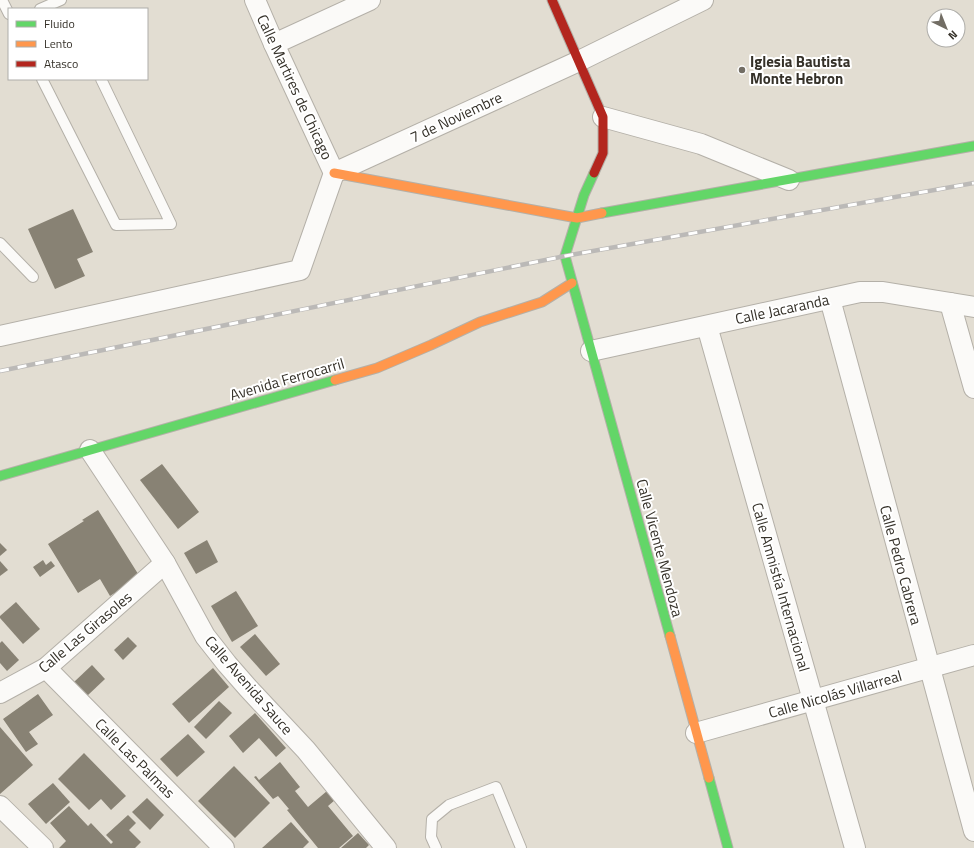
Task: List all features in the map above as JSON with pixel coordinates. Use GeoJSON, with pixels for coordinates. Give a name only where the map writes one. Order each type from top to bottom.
{"type":"FeatureCollection","features":[{"type":"Feature","properties":{"kind":"street","name":"Calle Martires de Chicago"},"geometry":{"type":"LineString","coordinates":[[255,0],[334,173]]}},
{"type":"Feature","properties":{"kind":"street"},"geometry":{"type":"LineString","coordinates":[[274,44],[370,0]]}},
{"type":"Feature","properties":{"kind":"street"},"geometry":{"type":"LineString","coordinates":[[552,0],[603,117],[603,153],[584,195],[577,218]]}},
{"type":"Feature","properties":{"kind":"street","name":"7 de Noviembre"},"geometry":{"type":"LineString","coordinates":[[334,173],[579,61],[703,0]]}},
{"type":"Feature","properties":{"kind":"street"},"geometry":{"type":"LineString","coordinates":[[603,117],[701,144],[788,180]]}},
{"type":"Feature","properties":{"kind":"street"},"geometry":{"type":"LineString","coordinates":[[0,336],[300,270],[334,173],[577,218],[974,146]]}},
{"type":"Feature","properties":{"kind":"street","name":"Calle Vicente Mendoza"},"geometry":{"type":"LineString","coordinates":[[577,218],[565,256],[728,848]]}},
{"type":"Feature","properties":{"kind":"street","name":"Avenida Ferrocarril"},"geometry":{"type":"LineString","coordinates":[[0,476],[377,368],[480,322],[542,302],[572,283]]}},
{"type":"Feature","properties":{"kind":"street","name":"Calle Jacaranda"},"geometry":{"type":"LineString","coordinates":[[591,351],[860,292],[883,292],[974,306]]}},
{"type":"Feature","properties":{"kind":"street","name":"Calle Pedro Cabrera"},"geometry":{"type":"LineString","coordinates":[[830,299],[974,831]]}},
{"type":"Feature","properties":{"kind":"street"},"geometry":{"type":"LineString","coordinates":[[950,303],[974,388]]}},
{"type":"Feature","properties":{"kind":"street","name":"Calle Amnistía Internacional"},"geometry":{"type":"LineString","coordinates":[[707,326],[855,848]]}},
{"type":"Feature","properties":{"kind":"street","name":"Calle Avenida Sauce"},"geometry":{"type":"LineString","coordinates":[[90,450],[164,563],[205,636],[227,664],[306,750],[386,848]]}},
{"type":"Feature","properties":{"kind":"street","name":"Calle Las Girasoles"},"geometry":{"type":"LineString","coordinates":[[0,694],[46,668],[164,563]]}},
{"type":"Feature","properties":{"kind":"street","name":"Calle Nicolás Villarreal"},"geometry":{"type":"LineString","coordinates":[[696,733],[974,655]]}},
{"type":"Feature","properties":{"kind":"street","name":"Calle Las Palmas"},"geometry":{"type":"LineString","coordinates":[[46,668],[224,848]]}},
{"type":"Feature","properties":{"kind":"street"},"geometry":{"type":"LineString","coordinates":[[0,806],[43,848]]}},
{"type":"Feature","properties":{"kind":"lane"},"geometry":{"type":"LineString","coordinates":[[2,0],[8,12]]}},
{"type":"Feature","properties":{"kind":"lane"},"geometry":{"type":"LineString","coordinates":[[42,8],[62,0]]}},
{"type":"Feature","properties":{"kind":"lane"},"geometry":{"type":"LineString","coordinates":[[43,80],[116,225],[171,224],[101,80]]}},
{"type":"Feature","properties":{"kind":"lane"},"geometry":{"type":"LineString","coordinates":[[0,243],[33,277]]}},
{"type":"Feature","properties":{"kind":"lane"},"geometry":{"type":"LineString","coordinates":[[436,848],[431,837],[432,819],[449,805],[496,787],[521,848]]}},
{"type":"Feature","properties":{"kind":"building"},"geometry":{"type":"Polygon","coordinates":[[[73,209],[93,252],[77,259],[85,276],[55,289],[28,229],[73,209]]]}},
{"type":"Feature","properties":{"kind":"building"},"geometry":{"type":"Polygon","coordinates":[[[162,464],[199,512],[178,529],[140,480],[162,464]]]}},
{"type":"Feature","properties":{"kind":"building"},"geometry":{"type":"Polygon","coordinates":[[[98,510],[140,577],[110,596],[100,579],[78,593],[48,544],[84,521],[82,520],[98,510]]]}},
{"type":"Feature","properties":{"kind":"building"},"geometry":{"type":"Polygon","coordinates":[[[207,540],[218,562],[196,574],[184,553],[207,540]]]}},
{"type":"Feature","properties":{"kind":"building"},"geometry":{"type":"Polygon","coordinates":[[[0,543],[7,550],[0,556],[0,543]]]}},
{"type":"Feature","properties":{"kind":"building"},"geometry":{"type":"Polygon","coordinates":[[[43,560],[46,565],[51,561],[55,566],[40,577],[33,567],[43,560]]]}},
{"type":"Feature","properties":{"kind":"building"},"geometry":{"type":"Polygon","coordinates":[[[0,561],[8,570],[0,576],[0,561]]]}},
{"type":"Feature","properties":{"kind":"building"},"geometry":{"type":"Polygon","coordinates":[[[236,591],[258,626],[232,642],[211,606],[236,591]]]}},
{"type":"Feature","properties":{"kind":"building"},"geometry":{"type":"Polygon","coordinates":[[[16,602],[40,629],[23,644],[0,618],[0,616],[16,602]]]}},
{"type":"Feature","properties":{"kind":"building"},"geometry":{"type":"Polygon","coordinates":[[[255,634],[280,664],[266,676],[240,647],[255,634]]]}},
{"type":"Feature","properties":{"kind":"building"},"geometry":{"type":"Polygon","coordinates":[[[128,637],[137,646],[123,660],[114,650],[128,637]]]}},
{"type":"Feature","properties":{"kind":"building"},"geometry":{"type":"Polygon","coordinates":[[[2,641],[19,660],[7,671],[0,663],[0,643],[2,641]]]}},
{"type":"Feature","properties":{"kind":"building"},"geometry":{"type":"Polygon","coordinates":[[[92,665],[105,679],[87,696],[74,682],[92,665]]]}},
{"type":"Feature","properties":{"kind":"building"},"geometry":{"type":"Polygon","coordinates":[[[213,668],[229,687],[189,723],[172,704],[213,668]]]}},
{"type":"Feature","properties":{"kind":"building"},"geometry":{"type":"Polygon","coordinates":[[[38,694],[53,715],[29,732],[38,744],[26,752],[3,719],[38,694]]]}},
{"type":"Feature","properties":{"kind":"building"},"geometry":{"type":"Polygon","coordinates":[[[219,701],[232,713],[206,739],[194,727],[219,701]]]}},
{"type":"Feature","properties":{"kind":"building"},"geometry":{"type":"Polygon","coordinates":[[[255,713],[286,748],[276,757],[259,738],[243,753],[229,736],[255,713]]]}},
{"type":"Feature","properties":{"kind":"building"},"geometry":{"type":"Polygon","coordinates":[[[0,727],[33,765],[0,794],[0,727]]]}},
{"type":"Feature","properties":{"kind":"building"},"geometry":{"type":"Polygon","coordinates":[[[188,734],[205,752],[177,777],[160,759],[188,734]]]}},
{"type":"Feature","properties":{"kind":"building"},"geometry":{"type":"Polygon","coordinates":[[[84,753],[126,796],[111,810],[101,799],[89,810],[58,779],[84,753]]]}},
{"type":"Feature","properties":{"kind":"building"},"geometry":{"type":"Polygon","coordinates":[[[280,762],[300,787],[295,791],[308,807],[327,791],[335,800],[328,806],[353,836],[339,848],[318,848],[287,810],[289,809],[278,796],[273,799],[254,777],[256,776],[259,780],[280,762]]]}},
{"type":"Feature","properties":{"kind":"building"},"geometry":{"type":"Polygon","coordinates":[[[234,766],[270,803],[235,838],[198,801],[234,766]]]}},
{"type":"Feature","properties":{"kind":"building"},"geometry":{"type":"Polygon","coordinates":[[[53,783],[70,802],[46,824],[28,804],[53,783]]]}},
{"type":"Feature","properties":{"kind":"building"},"geometry":{"type":"Polygon","coordinates":[[[147,798],[164,815],[150,830],[132,812],[147,798]]]}},
{"type":"Feature","properties":{"kind":"building"},"geometry":{"type":"Polygon","coordinates":[[[69,806],[88,826],[91,823],[111,844],[113,842],[106,835],[128,815],[136,823],[129,830],[141,842],[135,848],[59,848],[66,841],[50,823],[69,806]]]}},
{"type":"Feature","properties":{"kind":"building"},"geometry":{"type":"Polygon","coordinates":[[[291,822],[309,842],[303,848],[262,848],[291,822]]]}},
{"type":"Feature","properties":{"kind":"building"},"geometry":{"type":"Polygon","coordinates":[[[358,833],[369,845],[366,848],[341,848],[358,833]]]}},
{"type":"Feature","properties":{"kind":"railway"},"geometry":{"type":"LineString","coordinates":[[0,371],[565,256],[974,183]]}},
{"type":"Feature","properties":{"kind":"traffic: fast"},"geometry":{"type":"LineString","coordinates":[[602,213],[974,146]]}},
{"type":"Feature","properties":{"kind":"traffic: fast"},"geometry":{"type":"LineString","coordinates":[[594,173],[584,195],[565,256],[670,636]]}},
{"type":"Feature","properties":{"kind":"traffic: fast"},"geometry":{"type":"LineString","coordinates":[[0,476],[335,380]]}},
{"type":"Feature","properties":{"kind":"traffic: fast"},"geometry":{"type":"LineString","coordinates":[[709,778],[728,848]]}},
{"type":"Feature","properties":{"kind":"traffic: slow"},"geometry":{"type":"LineString","coordinates":[[334,173],[577,218],[602,213]]}},
{"type":"Feature","properties":{"kind":"traffic: slow"},"geometry":{"type":"LineString","coordinates":[[335,380],[377,368],[480,322],[542,302],[572,283]]}},
{"type":"Feature","properties":{"kind":"traffic: slow"},"geometry":{"type":"LineString","coordinates":[[670,636],[709,778]]}},
{"type":"Feature","properties":{"kind":"traffic: jam"},"geometry":{"type":"LineString","coordinates":[[552,0],[603,117],[603,153],[594,173]]}},
{"type":"Feature","properties":{"kind":"place","name":"Iglesia Bautista Monte Hebron"},"geometry":{"type":"Point","coordinates":[742,70]}}]}
